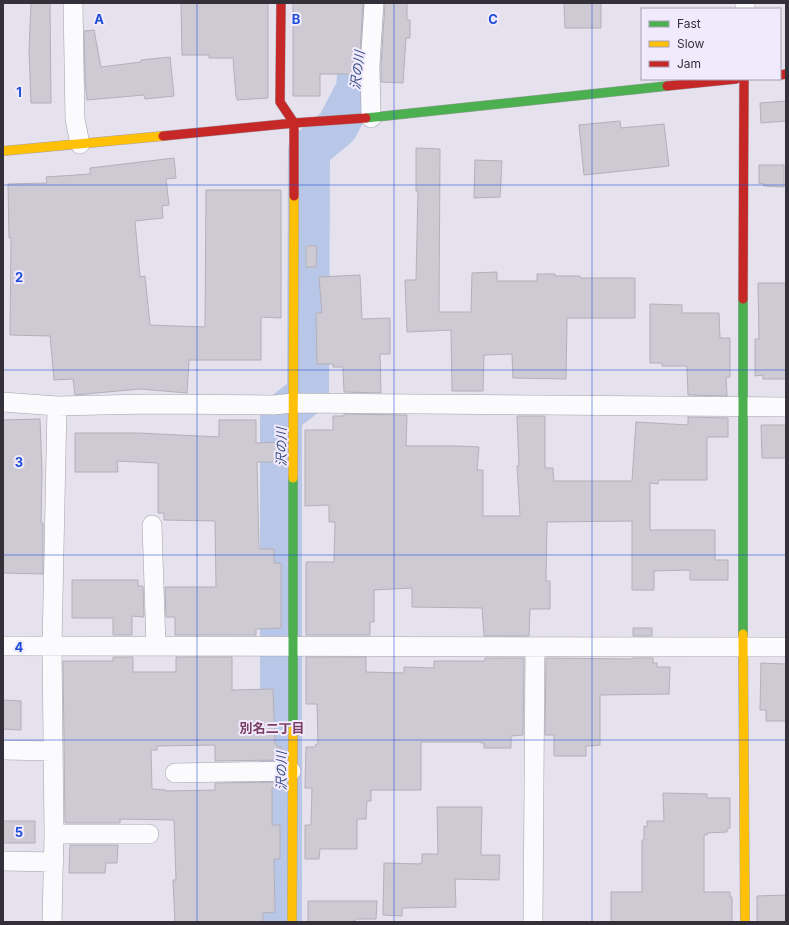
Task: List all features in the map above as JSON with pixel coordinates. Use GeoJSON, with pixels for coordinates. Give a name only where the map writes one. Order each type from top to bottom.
{"type":"FeatureCollection","features":[{"type":"Feature","properties":{"kind":"street"},"geometry":{"type":"LineString","coordinates":[[73,3],[75,119],[80,144]]}},
{"type":"Feature","properties":{"kind":"street"},"geometry":{"type":"LineString","coordinates":[[281,3],[280,102],[294,123],[298,403],[285,646],[292,771],[292,922]]}},
{"type":"Feature","properties":{"kind":"street"},"geometry":{"type":"LineString","coordinates":[[365,118],[374,3]]}},
{"type":"Feature","properties":{"kind":"street"},"geometry":{"type":"LineString","coordinates":[[3,151],[294,123],[365,118],[726,80]]}},
{"type":"Feature","properties":{"kind":"street"},"geometry":{"type":"LineString","coordinates":[[744,80],[742,407],[745,922]]}},
{"type":"Feature","properties":{"kind":"street"},"geometry":{"type":"LineString","coordinates":[[3,402],[57,406],[149,404],[274,405],[298,403],[786,407]]}},
{"type":"Feature","properties":{"kind":"street"},"geometry":{"type":"LineString","coordinates":[[52,922],[54,834],[52,646],[57,406]]}},
{"type":"Feature","properties":{"kind":"street"},"geometry":{"type":"LineString","coordinates":[[152,525],[156,646]]}},
{"type":"Feature","properties":{"kind":"street"},"geometry":{"type":"LineString","coordinates":[[3,646],[786,647]]}},
{"type":"Feature","properties":{"kind":"street"},"geometry":{"type":"LineString","coordinates":[[533,922],[535,647]]}},
{"type":"Feature","properties":{"kind":"street"},"geometry":{"type":"LineString","coordinates":[[3,750],[53,751]]}},
{"type":"Feature","properties":{"kind":"street"},"geometry":{"type":"LineString","coordinates":[[175,773],[292,771]]}},
{"type":"Feature","properties":{"kind":"street"},"geometry":{"type":"LineString","coordinates":[[54,834],[149,834]]}},
{"type":"Feature","properties":{"kind":"street"},"geometry":{"type":"LineString","coordinates":[[3,862],[54,862]]}},
{"type":"Feature","properties":{"kind":"building"},"geometry":{"type":"Polygon","coordinates":[[[31,3],[50,3],[51,103],[31,103],[29,50],[31,3]]]}},
{"type":"Feature","properties":{"kind":"building"},"geometry":{"type":"Polygon","coordinates":[[[181,3],[268,3],[268,98],[237,100],[233,58],[209,58],[209,55],[182,55],[181,3]]]}},
{"type":"Feature","properties":{"kind":"building"},"geometry":{"type":"Polygon","coordinates":[[[293,3],[363,3],[359,74],[320,74],[320,96],[293,96],[293,3]]]}},
{"type":"Feature","properties":{"kind":"building"},"geometry":{"type":"Polygon","coordinates":[[[385,3],[407,3],[407,20],[410,20],[410,38],[406,38],[403,83],[381,82],[385,3]]]}},
{"type":"Feature","properties":{"kind":"building"},"geometry":{"type":"Polygon","coordinates":[[[564,3],[601,3],[601,28],[565,28],[564,3]]]}},
{"type":"Feature","properties":{"kind":"building"},"geometry":{"type":"Polygon","coordinates":[[[94,30],[101,67],[170,57],[174,96],[145,99],[144,95],[87,100],[84,31],[94,30]]]}},
{"type":"Feature","properties":{"kind":"building"},"geometry":{"type":"Polygon","coordinates":[[[786,101],[786,121],[761,123],[760,103],[786,101]]]}},
{"type":"Feature","properties":{"kind":"building"},"geometry":{"type":"Polygon","coordinates":[[[620,121],[621,128],[664,124],[669,166],[584,175],[579,125],[620,121]]]}},
{"type":"Feature","properties":{"kind":"building"},"geometry":{"type":"Polygon","coordinates":[[[416,148],[440,149],[439,312],[471,312],[472,273],[497,272],[497,281],[537,281],[537,274],[580,276],[580,278],[635,278],[635,318],[567,318],[566,379],[513,378],[512,354],[484,355],[483,391],[452,391],[451,330],[407,332],[405,280],[416,280],[418,191],[416,191],[416,148]]]}},
{"type":"Feature","properties":{"kind":"building"},"geometry":{"type":"Polygon","coordinates":[[[174,158],[176,178],[166,179],[169,205],[162,206],[163,218],[135,221],[140,277],[145,276],[150,325],[205,327],[206,190],[281,190],[281,318],[261,317],[261,360],[189,360],[187,393],[140,389],[75,395],[73,379],[54,380],[50,336],[10,335],[11,238],[9,238],[8,184],[47,183],[46,177],[90,174],[90,168],[174,158]]]}},
{"type":"Feature","properties":{"kind":"building"},"geometry":{"type":"Polygon","coordinates":[[[475,160],[502,161],[500,197],[474,198],[475,160]]]}},
{"type":"Feature","properties":{"kind":"building"},"geometry":{"type":"Polygon","coordinates":[[[759,165],[784,165],[784,187],[764,186],[763,183],[759,184],[759,165]]]}},
{"type":"Feature","properties":{"kind":"building"},"geometry":{"type":"Polygon","coordinates":[[[306,246],[317,246],[316,267],[306,267],[306,246]]]}},
{"type":"Feature","properties":{"kind":"building"},"geometry":{"type":"Polygon","coordinates":[[[360,275],[362,319],[390,318],[390,354],[380,354],[381,393],[344,392],[343,367],[333,367],[333,364],[317,364],[316,313],[322,313],[319,277],[360,275]]]}},
{"type":"Feature","properties":{"kind":"building"},"geometry":{"type":"Polygon","coordinates":[[[758,283],[786,283],[786,379],[763,379],[763,375],[755,376],[755,339],[759,339],[758,283]]]}},
{"type":"Feature","properties":{"kind":"building"},"geometry":{"type":"Polygon","coordinates":[[[650,304],[682,305],[682,313],[719,313],[720,338],[730,338],[730,377],[726,377],[727,396],[688,395],[687,366],[662,366],[662,363],[650,363],[650,304]]]}},
{"type":"Feature","properties":{"kind":"building"},"geometry":{"type":"Polygon","coordinates":[[[344,414],[407,415],[406,446],[479,447],[477,470],[483,470],[483,516],[520,516],[517,466],[519,466],[517,416],[545,416],[545,468],[553,468],[554,481],[632,481],[636,422],[688,425],[688,417],[728,418],[728,437],[707,437],[707,480],[659,480],[658,484],[650,483],[650,530],[715,530],[715,560],[728,560],[728,580],[690,580],[690,570],[654,571],[654,590],[632,590],[632,521],[547,522],[546,581],[550,581],[550,609],[530,609],[529,636],[484,636],[482,608],[412,607],[412,588],[374,590],[374,622],[370,622],[370,635],[306,635],[306,562],[334,562],[335,522],[329,522],[329,505],[305,506],[305,430],[333,430],[333,416],[344,416],[344,414]]]}},
{"type":"Feature","properties":{"kind":"building"},"geometry":{"type":"Polygon","coordinates":[[[40,419],[43,574],[3,573],[3,420],[40,419]]]}},
{"type":"Feature","properties":{"kind":"building"},"geometry":{"type":"Polygon","coordinates":[[[219,420],[256,420],[256,443],[280,442],[280,462],[257,462],[259,549],[274,549],[274,563],[281,563],[281,628],[256,629],[256,635],[175,635],[175,617],[166,617],[165,587],[216,587],[215,521],[164,520],[164,513],[158,513],[158,463],[117,461],[118,472],[75,472],[75,433],[138,433],[219,437],[219,420]]]}},
{"type":"Feature","properties":{"kind":"building"},"geometry":{"type":"Polygon","coordinates":[[[761,425],[786,425],[786,458],[762,458],[761,425]]]}},
{"type":"Feature","properties":{"kind":"building"},"geometry":{"type":"Polygon","coordinates":[[[72,580],[138,580],[138,586],[143,586],[144,617],[132,616],[132,635],[113,635],[113,618],[72,618],[72,580]]]}},
{"type":"Feature","properties":{"kind":"building"},"geometry":{"type":"Polygon","coordinates":[[[633,628],[652,628],[652,636],[633,636],[633,628]]]}},
{"type":"Feature","properties":{"kind":"building"},"geometry":{"type":"Polygon","coordinates":[[[113,657],[133,657],[133,672],[176,672],[176,657],[232,657],[232,690],[273,689],[275,744],[277,744],[277,747],[281,747],[281,760],[215,761],[215,745],[157,746],[157,750],[151,750],[152,789],[166,791],[215,790],[215,783],[281,782],[280,788],[272,788],[272,825],[280,825],[280,859],[274,859],[275,912],[263,913],[263,922],[175,922],[173,880],[176,880],[174,820],[120,819],[120,823],[65,823],[63,661],[113,661],[113,657]]]}},
{"type":"Feature","properties":{"kind":"building"},"geometry":{"type":"Polygon","coordinates":[[[306,657],[366,657],[366,672],[404,673],[404,667],[434,668],[434,661],[485,661],[485,658],[524,658],[523,735],[511,736],[511,748],[484,748],[484,743],[481,742],[421,742],[421,790],[371,790],[371,801],[367,801],[366,819],[357,819],[357,849],[320,849],[319,859],[305,859],[305,825],[311,825],[312,788],[305,788],[306,747],[315,747],[316,744],[318,744],[317,704],[306,704],[306,657]]]}},
{"type":"Feature","properties":{"kind":"building"},"geometry":{"type":"Polygon","coordinates":[[[546,658],[653,658],[653,663],[657,663],[657,667],[670,667],[669,694],[600,695],[600,745],[586,746],[586,756],[554,756],[554,735],[545,735],[546,658]]]}},
{"type":"Feature","properties":{"kind":"building"},"geometry":{"type":"Polygon","coordinates":[[[761,663],[786,664],[786,721],[766,721],[766,710],[760,710],[761,663]]]}},
{"type":"Feature","properties":{"kind":"building"},"geometry":{"type":"Polygon","coordinates":[[[3,700],[21,701],[21,730],[3,729],[3,700]]]}},
{"type":"Feature","properties":{"kind":"building"},"geometry":{"type":"Polygon","coordinates":[[[663,793],[707,794],[707,798],[730,798],[730,828],[727,829],[727,832],[707,833],[707,835],[704,835],[704,892],[730,892],[730,897],[732,897],[732,922],[611,922],[611,892],[642,892],[642,840],[644,840],[644,826],[647,827],[647,821],[664,821],[663,793]]]}},
{"type":"Feature","properties":{"kind":"building"},"geometry":{"type":"Polygon","coordinates":[[[437,807],[482,807],[481,855],[500,855],[499,880],[455,879],[456,907],[402,908],[402,916],[383,915],[384,863],[420,864],[422,863],[422,854],[438,854],[437,807]]]}},
{"type":"Feature","properties":{"kind":"building"},"geometry":{"type":"Polygon","coordinates":[[[3,821],[35,821],[35,843],[3,843],[3,821]]]}},
{"type":"Feature","properties":{"kind":"building"},"geometry":{"type":"Polygon","coordinates":[[[70,845],[118,845],[117,863],[106,863],[105,873],[69,873],[70,845]]]}},
{"type":"Feature","properties":{"kind":"building"},"geometry":{"type":"Polygon","coordinates":[[[786,895],[786,922],[757,922],[757,896],[786,895]]]}},
{"type":"Feature","properties":{"kind":"building"},"geometry":{"type":"Polygon","coordinates":[[[308,901],[377,901],[376,919],[356,919],[355,921],[342,922],[308,922],[308,901]]]}},
{"type":"Feature","properties":{"kind":"waterway","name":"沢の川"},"geometry":{"type":"LineString","coordinates":[[281,922],[281,415],[308,394],[309,150],[337,127],[357,89],[363,3]]}},
{"type":"Feature","properties":{"kind":"traffic: fast"},"geometry":{"type":"LineString","coordinates":[[366,118],[667,86]]}},
{"type":"Feature","properties":{"kind":"traffic: fast"},"geometry":{"type":"LineString","coordinates":[[743,299],[743,634]]}},
{"type":"Feature","properties":{"kind":"traffic: fast"},"geometry":{"type":"LineString","coordinates":[[293,478],[293,730]]}},
{"type":"Feature","properties":{"kind":"traffic: slow"},"geometry":{"type":"LineString","coordinates":[[3,151],[163,136]]}},
{"type":"Feature","properties":{"kind":"traffic: slow"},"geometry":{"type":"LineString","coordinates":[[293,478],[294,196]]}},
{"type":"Feature","properties":{"kind":"traffic: slow"},"geometry":{"type":"LineString","coordinates":[[743,634],[745,922]]}},
{"type":"Feature","properties":{"kind":"traffic: slow"},"geometry":{"type":"LineString","coordinates":[[292,922],[293,730]]}},
{"type":"Feature","properties":{"kind":"traffic: jam"},"geometry":{"type":"LineString","coordinates":[[281,3],[280,102],[294,123],[294,196]]}},
{"type":"Feature","properties":{"kind":"traffic: jam"},"geometry":{"type":"LineString","coordinates":[[781,75],[786,74]]}},
{"type":"Feature","properties":{"kind":"traffic: jam"},"geometry":{"type":"LineString","coordinates":[[667,86],[726,80]]}},
{"type":"Feature","properties":{"kind":"traffic: jam"},"geometry":{"type":"LineString","coordinates":[[743,299],[744,80]]}},
{"type":"Feature","properties":{"kind":"traffic: jam"},"geometry":{"type":"LineString","coordinates":[[163,136],[294,123],[366,118]]}},
{"type":"Feature","properties":{"kind":"district","name":"別名二丁目"},"geometry":{"type":"Point","coordinates":[272,728]}}]}
